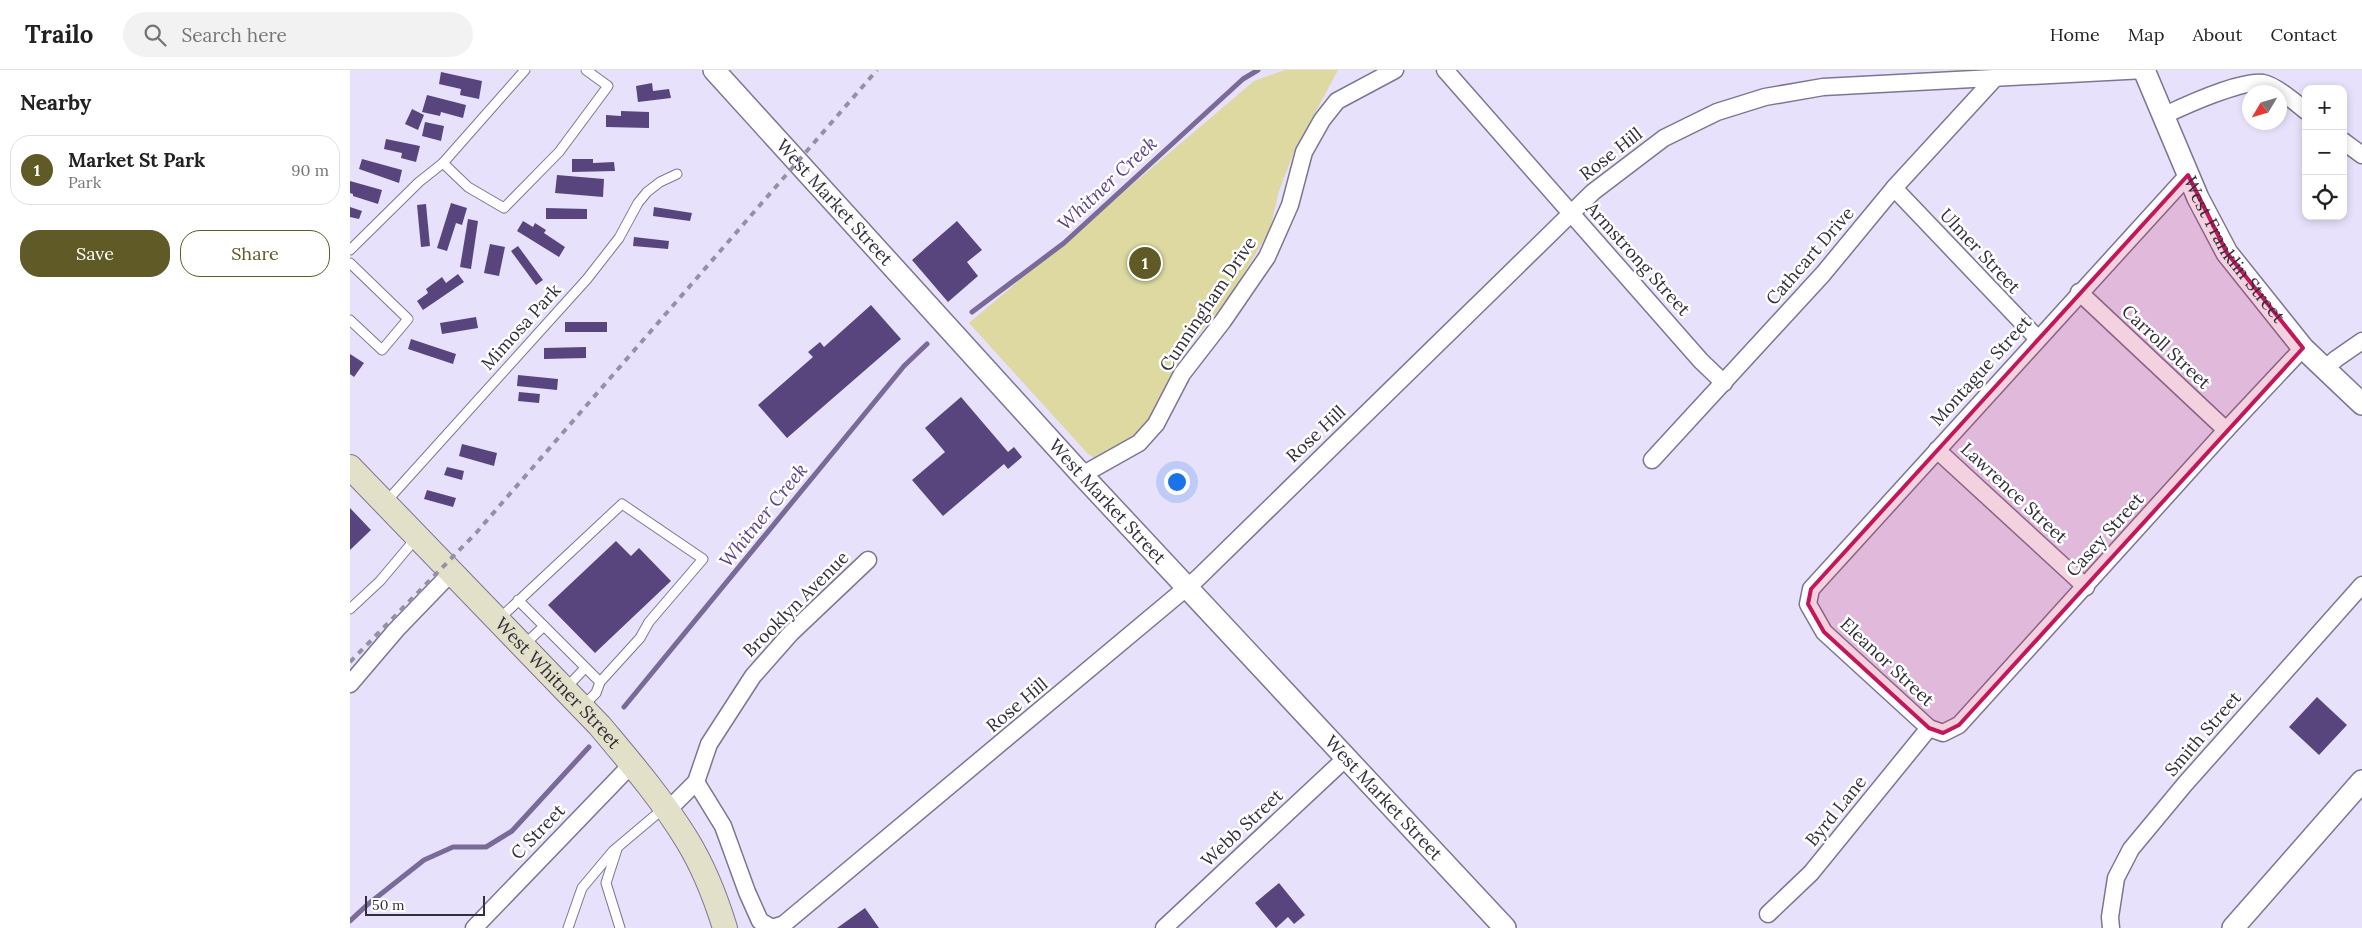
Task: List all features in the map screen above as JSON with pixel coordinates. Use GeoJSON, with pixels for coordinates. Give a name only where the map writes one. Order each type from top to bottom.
{"type":"FeatureCollection","features":[{"type":"Feature","properties":{"kind":"main road","name":"West Whitner Street"},"geometry":{"type":"LineString","coordinates":[[350,467],[565,689],[632,764],[687,841],[719,908],[725,928]]}},
{"type":"Feature","properties":{"kind":"street","name":"West Market Street"},"geometry":{"type":"LineString","coordinates":[[714,70],[1082,475],[1505,928]]}},
{"type":"Feature","properties":{"kind":"street","name":"Cunningham Drive"},"geometry":{"type":"LineString","coordinates":[[1082,475],[1139,443],[1156,424],[1182,374],[1223,321],[1267,257],[1290,205],[1304,152],[1322,120],[1337,101],[1395,70]]}},
{"type":"Feature","properties":{"kind":"street","name":"Armstrong Street"},"geometry":{"type":"LineString","coordinates":[[1445,70],[1701,361],[1724,383]]}},
{"type":"Feature","properties":{"kind":"street","name":"Rose Hill"},"geometry":{"type":"LineString","coordinates":[[696,782],[724,826],[747,892],[760,921],[772,928],[784,924],[1187,588],[1305,472],[1419,365],[1593,192],[1664,138],[1717,112],[1765,97],[1823,87],[2144,70]]}},
{"type":"Feature","properties":{"kind":"street","name":"West Franklin Street"},"geometry":{"type":"LineString","coordinates":[[2144,70],[2188,175],[2227,253],[2304,348],[2362,404]]}},
{"type":"Feature","properties":{"kind":"street","name":"Cathcart Drive"},"geometry":{"type":"LineString","coordinates":[[1652,460],[1823,274],[1894,188],[1996,77]]}},
{"type":"Feature","properties":{"kind":"street"},"geometry":{"type":"LineString","coordinates":[[2163,116],[2232,88],[2263,83],[2290,98],[2302,108]]}},
{"type":"Feature","properties":{"kind":"street"},"geometry":{"type":"LineString","coordinates":[[2347,143],[2362,155]]}},
{"type":"Feature","properties":{"kind":"street","name":"Montague Street"},"geometry":{"type":"LineString","coordinates":[[1809,597],[1811,589],[2079,292],[2188,175]]}},
{"type":"Feature","properties":{"kind":"street","name":"Ulmer Street"},"geometry":{"type":"LineString","coordinates":[[1894,188],[2038,339]]}},
{"type":"Feature","properties":{"kind":"street","name":"Carroll Street"},"geometry":{"type":"LineString","coordinates":[[2079,292],[2226,430]]}},
{"type":"Feature","properties":{"kind":"street"},"geometry":{"type":"LineString","coordinates":[[2325,369],[2336,358],[2362,341]]}},
{"type":"Feature","properties":{"kind":"street","name":"Casey Street"},"geometry":{"type":"LineString","coordinates":[[1929,728],[1943,733],[1959,725],[2086,587],[2226,430],[2304,348]]}},
{"type":"Feature","properties":{"kind":"street","name":"Lawrence Street"},"geometry":{"type":"LineString","coordinates":[[1937,450],[2086,587]]}},
{"type":"Feature","properties":{"kind":"street","name":"Brooklyn Avenue"},"geometry":{"type":"LineString","coordinates":[[696,782],[709,744],[753,676],[791,633],[868,560]]}},
{"type":"Feature","properties":{"kind":"street"},"geometry":{"type":"LineString","coordinates":[[350,684],[396,630],[452,572]]}},
{"type":"Feature","properties":{"kind":"street","name":"Smith Street"},"geometry":{"type":"LineString","coordinates":[[2111,928],[2110,917],[2116,878],[2131,849],[2185,784],[2362,585]]}},
{"type":"Feature","properties":{"kind":"street","name":"Eleanor Street"},"geometry":{"type":"LineString","coordinates":[[1809,597],[1808,604],[1824,632],[1929,728]]}},
{"type":"Feature","properties":{"kind":"street","name":"Byrd Lane"},"geometry":{"type":"LineString","coordinates":[[1768,914],[1811,873],[1929,728]]}},
{"type":"Feature","properties":{"kind":"street","name":"Webb Street"},"geometry":{"type":"LineString","coordinates":[[1164,928],[1346,758]]}},
{"type":"Feature","properties":{"kind":"street","name":"C Street"},"geometry":{"type":"LineString","coordinates":[[474,928],[632,764]]}},
{"type":"Feature","properties":{"kind":"street"},"geometry":{"type":"LineString","coordinates":[[2233,928],[2362,781]]}},
{"type":"Feature","properties":{"kind":"street"},"geometry":{"type":"LineString","coordinates":[[665,809],[696,782]]}},
{"type":"Feature","properties":{"kind":"lane"},"geometry":{"type":"LineString","coordinates":[[350,250],[419,182],[442,163],[525,70]]}},
{"type":"Feature","properties":{"kind":"lane"},"geometry":{"type":"LineString","coordinates":[[442,163],[468,187],[504,208],[559,152],[608,86],[586,70]]}},
{"type":"Feature","properties":{"kind":"lane","name":"Mimosa Park"},"geometry":{"type":"LineString","coordinates":[[385,503],[587,279],[620,238],[638,204],[647,192],[660,182],[677,174]]}},
{"type":"Feature","properties":{"kind":"lane"},"geometry":{"type":"LineString","coordinates":[[350,264],[408,319],[382,350],[350,320]]}},
{"type":"Feature","properties":{"kind":"lane"},"geometry":{"type":"LineString","coordinates":[[498,620],[622,504],[703,559],[649,622],[640,638],[600,682],[596,692],[582,707]]}},
{"type":"Feature","properties":{"kind":"lane"},"geometry":{"type":"LineString","coordinates":[[350,609],[380,581],[417,537]]}},
{"type":"Feature","properties":{"kind":"lane"},"geometry":{"type":"LineString","coordinates":[[518,600],[600,682]]}},
{"type":"Feature","properties":{"kind":"lane"},"geometry":{"type":"LineString","coordinates":[[523,646],[544,626]]}},
{"type":"Feature","properties":{"kind":"lane"},"geometry":{"type":"LineString","coordinates":[[565,689],[585,668]]}},
{"type":"Feature","properties":{"kind":"lane"},"geometry":{"type":"LineString","coordinates":[[568,928],[582,888],[617,848],[665,809]]}},
{"type":"Feature","properties":{"kind":"lane"},"geometry":{"type":"LineString","coordinates":[[617,848],[606,882],[620,928]]}},
{"type":"Feature","properties":{"kind":"highlighted area"},"geometry":{"type":"Polygon","coordinates":[[[2188,175],[2227,253],[2303,348],[1959,725],[1943,733],[1929,728],[1824,632],[1808,604],[1811,589],[2188,175]]]}},
{"type":"Feature","properties":{"kind":"shaded area"},"geometry":{"type":"Polygon","coordinates":[[[1285,70],[1338,70],[1294,152],[1279,191],[1270,230],[1231,295],[1181,356],[1149,422],[1129,440],[1096,459],[1088,454],[969,323],[1254,81],[1285,70]]]}},
{"type":"Feature","properties":{"kind":"building"},"geometry":{"type":"Polygon","coordinates":[[[441,72],[482,81],[479,99],[460,95],[461,89],[439,84],[441,72]]]}},
{"type":"Feature","properties":{"kind":"building"},"geometry":{"type":"Polygon","coordinates":[[[652,83],[653,91],[669,89],[671,98],[638,102],[636,86],[652,83]]]}},
{"type":"Feature","properties":{"kind":"building"},"geometry":{"type":"Polygon","coordinates":[[[427,95],[466,105],[463,118],[441,112],[440,116],[422,112],[427,95]]]}},
{"type":"Feature","properties":{"kind":"building"},"geometry":{"type":"Polygon","coordinates":[[[412,109],[424,115],[418,130],[405,124],[412,109]]]}},
{"type":"Feature","properties":{"kind":"building"},"geometry":{"type":"Polygon","coordinates":[[[621,111],[649,112],[649,128],[606,127],[606,115],[621,116],[621,111]]]}},
{"type":"Feature","properties":{"kind":"building"},"geometry":{"type":"Polygon","coordinates":[[[425,122],[444,126],[441,141],[422,136],[425,122]]]}},
{"type":"Feature","properties":{"kind":"building"},"geometry":{"type":"Polygon","coordinates":[[[386,139],[420,146],[416,162],[401,158],[402,153],[384,149],[386,139]]]}},
{"type":"Feature","properties":{"kind":"building"},"geometry":{"type":"Polygon","coordinates":[[[362,159],[402,170],[399,183],[359,169],[362,159]]]}},
{"type":"Feature","properties":{"kind":"building"},"geometry":{"type":"Polygon","coordinates":[[[572,159],[593,159],[593,163],[614,162],[615,171],[572,172],[572,159]]]}},
{"type":"Feature","properties":{"kind":"building"},"geometry":{"type":"Polygon","coordinates":[[[557,175],[604,179],[603,197],[555,193],[557,175]]]}},
{"type":"Feature","properties":{"kind":"building"},"geometry":{"type":"Polygon","coordinates":[[[350,181],[382,190],[378,204],[353,196],[350,193],[350,181]]]}},
{"type":"Feature","properties":{"kind":"building"},"geometry":{"type":"Polygon","coordinates":[[[451,203],[467,208],[462,225],[456,223],[447,251],[437,248],[451,203]]]}},
{"type":"Feature","properties":{"kind":"building"},"geometry":{"type":"Polygon","coordinates":[[[426,204],[430,246],[421,247],[417,205],[426,204]]]}},
{"type":"Feature","properties":{"kind":"building"},"geometry":{"type":"Polygon","coordinates":[[[350,207],[362,211],[359,219],[350,217],[350,207]]]}},
{"type":"Feature","properties":{"kind":"building"},"geometry":{"type":"Polygon","coordinates":[[[654,207],[692,213],[690,221],[653,216],[654,207]]]}},
{"type":"Feature","properties":{"kind":"building"},"geometry":{"type":"Polygon","coordinates":[[[546,208],[587,209],[587,219],[546,219],[546,208]]]}},
{"type":"Feature","properties":{"kind":"building"},"geometry":{"type":"Polygon","coordinates":[[[468,219],[478,221],[471,269],[460,267],[468,219]]]}},
{"type":"Feature","properties":{"kind":"building"},"geometry":{"type":"Polygon","coordinates":[[[523,221],[533,227],[535,223],[546,230],[544,233],[565,247],[559,257],[517,231],[523,221]]]}},
{"type":"Feature","properties":{"kind":"building"},"geometry":{"type":"Polygon","coordinates":[[[957,221],[982,250],[967,262],[978,276],[948,302],[912,260],[957,221]]]}},
{"type":"Feature","properties":{"kind":"building"},"geometry":{"type":"Polygon","coordinates":[[[634,237],[669,241],[668,249],[633,246],[634,237]]]}},
{"type":"Feature","properties":{"kind":"building"},"geometry":{"type":"Polygon","coordinates":[[[490,244],[505,247],[499,276],[484,273],[490,244]]]}},
{"type":"Feature","properties":{"kind":"building"},"geometry":{"type":"Polygon","coordinates":[[[518,246],[543,280],[536,285],[511,251],[518,246]]]}},
{"type":"Feature","properties":{"kind":"building"},"geometry":{"type":"Polygon","coordinates":[[[458,274],[464,282],[423,310],[417,301],[428,293],[426,289],[442,277],[446,283],[458,274]]]}},
{"type":"Feature","properties":{"kind":"building"},"geometry":{"type":"Polygon","coordinates":[[[871,305],[901,339],[787,438],[758,405],[813,357],[808,352],[820,342],[824,347],[871,305]]]}},
{"type":"Feature","properties":{"kind":"building"},"geometry":{"type":"Polygon","coordinates":[[[476,317],[478,328],[442,334],[440,323],[476,317]]]}},
{"type":"Feature","properties":{"kind":"building"},"geometry":{"type":"Polygon","coordinates":[[[565,322],[607,322],[607,332],[565,332],[565,322]]]}},
{"type":"Feature","properties":{"kind":"building"},"geometry":{"type":"Polygon","coordinates":[[[411,339],[456,354],[453,364],[408,349],[411,339]]]}},
{"type":"Feature","properties":{"kind":"building"},"geometry":{"type":"Polygon","coordinates":[[[586,347],[586,358],[544,359],[544,348],[586,347]]]}},
{"type":"Feature","properties":{"kind":"building"},"geometry":{"type":"Polygon","coordinates":[[[350,354],[364,363],[354,377],[350,374],[350,354]]]}},
{"type":"Feature","properties":{"kind":"building"},"geometry":{"type":"Polygon","coordinates":[[[518,375],[558,379],[557,390],[517,386],[518,375]]]}},
{"type":"Feature","properties":{"kind":"building"},"geometry":{"type":"Polygon","coordinates":[[[519,392],[540,394],[539,403],[518,401],[519,392]]]}},
{"type":"Feature","properties":{"kind":"building"},"geometry":{"type":"Polygon","coordinates":[[[961,397],[1008,452],[1014,447],[1022,457],[1008,469],[1004,464],[943,516],[912,480],[945,452],[925,428],[961,397]]]}},
{"type":"Feature","properties":{"kind":"building"},"geometry":{"type":"Polygon","coordinates":[[[462,444],[497,453],[494,466],[459,456],[462,444]]]}},
{"type":"Feature","properties":{"kind":"building"},"geometry":{"type":"Polygon","coordinates":[[[447,467],[464,471],[462,480],[444,475],[447,467]]]}},
{"type":"Feature","properties":{"kind":"building"},"geometry":{"type":"Polygon","coordinates":[[[427,490],[456,498],[453,507],[424,499],[427,490]]]}},
{"type":"Feature","properties":{"kind":"building"},"geometry":{"type":"Polygon","coordinates":[[[350,508],[371,530],[350,550],[350,508]]]}},
{"type":"Feature","properties":{"kind":"building"},"geometry":{"type":"Polygon","coordinates":[[[616,541],[631,556],[639,548],[671,581],[595,653],[548,605],[616,541]]]}},
{"type":"Feature","properties":{"kind":"building"},"geometry":{"type":"Polygon","coordinates":[[[2317,697],[2347,725],[2319,755],[2289,727],[2317,697]]]}},
{"type":"Feature","properties":{"kind":"building"},"geometry":{"type":"Polygon","coordinates":[[[1279,883],[1305,915],[1294,924],[1288,917],[1276,928],[1255,903],[1279,883]]]}},
{"type":"Feature","properties":{"kind":"building"},"geometry":{"type":"Polygon","coordinates":[[[865,908],[879,928],[837,928],[865,908]]]}},
{"type":"Feature","properties":{"kind":"waterway","name":"Whitner Creek"},"geometry":{"type":"LineString","coordinates":[[972,312],[1064,243],[1243,79],[1258,70]]}},
{"type":"Feature","properties":{"kind":"waterway","name":"Whitner Creek"},"geometry":{"type":"LineString","coordinates":[[624,707],[904,366],[927,344]]}},
{"type":"Feature","properties":{"kind":"waterway","name":"Whitner Creek"},"geometry":{"type":"LineString","coordinates":[[350,921],[367,905],[424,860],[453,847],[486,847],[512,831],[589,747]]}},
{"type":"Feature","properties":{"kind":"railway"},"geometry":{"type":"LineString","coordinates":[[350,662],[476,533],[877,70]]}},
{"type":"Feature","properties":{"kind":"place","name":"Market St Park"},"geometry":{"type":"Point","coordinates":[1145,263]}}]}
